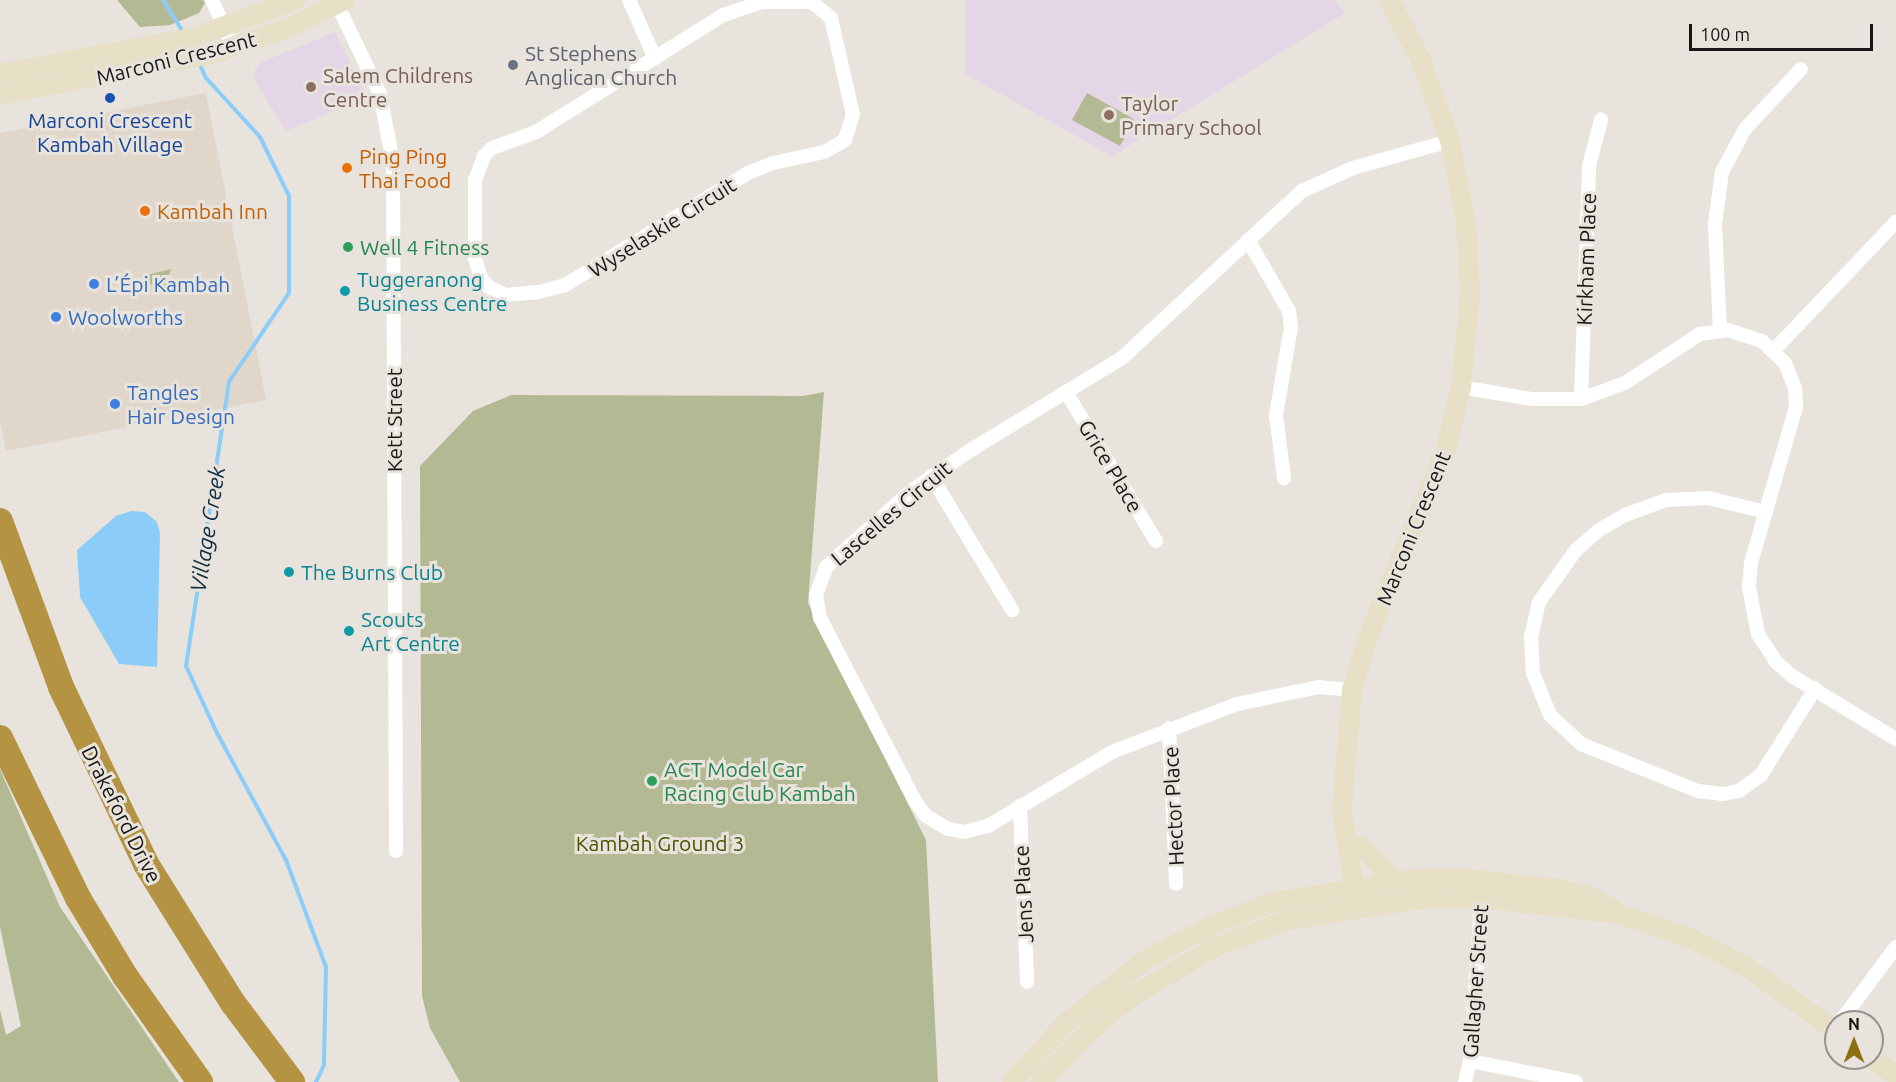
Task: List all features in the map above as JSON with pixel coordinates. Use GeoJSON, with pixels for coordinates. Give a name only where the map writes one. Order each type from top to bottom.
{"type":"FeatureCollection","features":[{"type":"Feature","properties":{"kind":"highway","name":"Drakeford Drive"},"geometry":{"type":"LineString","coordinates":[[0,521],[61,687],[135,843],[189,936],[286,1074]]}},
{"type":"Feature","properties":{"kind":"highway"},"geometry":{"type":"LineString","coordinates":[[0,738],[78,898],[125,976],[200,1082]]}},
{"type":"Feature","properties":{"kind":"street"},"geometry":{"type":"LineString","coordinates":[[212,0],[233,47]]}},
{"type":"Feature","properties":{"kind":"street","name":"Marconi Crescent"},"geometry":{"type":"LineString","coordinates":[[0,74],[187,38],[224,27],[295,0]]}},
{"type":"Feature","properties":{"kind":"street"},"geometry":{"type":"LineString","coordinates":[[629,0],[655,58]]}},
{"type":"Feature","properties":{"kind":"street","name":"Marconi Crescent"},"geometry":{"type":"LineString","coordinates":[[1363,907],[1354,845],[1342,809],[1346,780],[1345,750],[1353,690],[1368,637],[1430,495],[1461,387],[1467,340],[1468,257],[1462,200],[1450,141],[1417,51],[1389,0]]}},
{"type":"Feature","properties":{"kind":"street","name":"Marconi Crescent"},"geometry":{"type":"LineString","coordinates":[[0,94],[197,57],[286,29],[339,1]]}},
{"type":"Feature","properties":{"kind":"street","name":"Kett Street"},"geometry":{"type":"LineString","coordinates":[[339,1],[380,94],[393,162],[396,851]]}},
{"type":"Feature","properties":{"kind":"street","name":"Wyselaskie Circuit"},"geometry":{"type":"LineString","coordinates":[[762,2],[812,2],[827,13],[836,30],[853,115],[850,131],[837,147],[773,163],[748,173],[565,285],[538,292],[506,294],[489,287],[481,278],[475,258],[475,180],[484,156],[492,148],[536,132],[655,58],[742,6],[762,2]]}},
{"type":"Feature","properties":{"kind":"street"},"geometry":{"type":"LineString","coordinates":[[1720,331],[1715,223],[1722,172],[1745,129],[1801,69]]}},
{"type":"Feature","properties":{"kind":"street","name":"Kirkham Place"},"geometry":{"type":"LineString","coordinates":[[1581,399],[1589,166],[1601,120]]}},
{"type":"Feature","properties":{"kind":"street","name":"Lascelles Circuit"},"geometry":{"type":"LineString","coordinates":[[1353,690],[1319,687],[1284,692],[1169,728],[1083,767],[988,826],[972,831],[948,829],[926,816],[915,801],[819,618],[816,595],[826,567],[931,476],[1148,338],[1248,240],[1302,191],[1326,177],[1450,141]]}},
{"type":"Feature","properties":{"kind":"street"},"geometry":{"type":"LineString","coordinates":[[1774,350],[1896,222]]}},
{"type":"Feature","properties":{"kind":"street"},"geometry":{"type":"LineString","coordinates":[[1248,240],[1289,311],[1291,327],[1276,415],[1284,478]]}},
{"type":"Feature","properties":{"kind":"street"},"geometry":{"type":"LineString","coordinates":[[1461,387],[1531,399],[1581,399],[1625,383],[1691,338],[1720,331],[1749,334],[1774,350],[1793,380],[1796,407],[1750,563],[1751,611],[1758,634],[1776,662],[1896,739]]}},
{"type":"Feature","properties":{"kind":"street","name":"Grice Place"},"geometry":{"type":"LineString","coordinates":[[1066,392],[1156,541]]}},
{"type":"Feature","properties":{"kind":"street"},"geometry":{"type":"LineString","coordinates":[[931,476],[1012,610]]}},
{"type":"Feature","properties":{"kind":"street"},"geometry":{"type":"LineString","coordinates":[[1766,512],[1708,498],[1675,499],[1625,515],[1599,530],[1576,550],[1539,602],[1531,637],[1533,672],[1550,715],[1581,744],[1698,790],[1723,794],[1739,790],[1761,775],[1815,689]]}},
{"type":"Feature","properties":{"kind":"street","name":"Hector Place"},"geometry":{"type":"LineString","coordinates":[[1169,728],[1176,884]]}},
{"type":"Feature","properties":{"kind":"street","name":"Jens Place"},"geometry":{"type":"LineString","coordinates":[[1020,806],[1027,982]]}},
{"type":"Feature","properties":{"kind":"street"},"geometry":{"type":"LineString","coordinates":[[1321,892],[1354,845],[1396,882]]}},
{"type":"Feature","properties":{"kind":"street"},"geometry":{"type":"LineString","coordinates":[[1012,1082],[1066,1023],[1145,960],[1230,917],[1321,892],[1396,882],[1482,888],[1619,914],[1690,938],[1745,966],[1824,1019]]}},
{"type":"Feature","properties":{"kind":"street"},"geometry":{"type":"LineString","coordinates":[[1041,1082],[1088,1033],[1170,970],[1261,928],[1363,907],[1482,888]]}},
{"type":"Feature","properties":{"kind":"street","name":"Gallagher Street"},"geometry":{"type":"LineString","coordinates":[[1465,1082],[1470,1061],[1482,888]]}},
{"type":"Feature","properties":{"kind":"street"},"geometry":{"type":"LineString","coordinates":[[1850,1010],[1896,947]]}},
{"type":"Feature","properties":{"kind":"street"},"geometry":{"type":"LineString","coordinates":[[1470,1061],[1576,1082]]}},
{"type":"Feature","properties":{"kind":"shaded area","name":"Taylor Primary School"},"geometry":{"type":"Polygon","coordinates":[[[965,0],[1334,0],[1345,13],[1112,156],[965,74],[965,0]]]}},
{"type":"Feature","properties":{"kind":"shaded area","name":"Salem Childrens Centre"},"geometry":{"type":"Polygon","coordinates":[[[335,32],[367,97],[286,131],[254,79],[255,69],[262,62],[335,32]]]}},
{"type":"Feature","properties":{"kind":"shaded area"},"geometry":{"type":"Polygon","coordinates":[[[206,93],[266,400],[6,451],[0,422],[0,133],[206,93]]]}},
{"type":"Feature","properties":{"kind":"green space"},"geometry":{"type":"Polygon","coordinates":[[[117,0],[203,0],[205,3],[199,13],[170,25],[140,27],[117,0]]]}},
{"type":"Feature","properties":{"kind":"green space"},"geometry":{"type":"Polygon","coordinates":[[[1087,93],[1134,119],[1120,146],[1072,120],[1087,93]]]}},
{"type":"Feature","properties":{"kind":"green space"},"geometry":{"type":"Polygon","coordinates":[[[171,269],[166,285],[154,287],[149,283],[147,275],[171,269]]]}},
{"type":"Feature","properties":{"kind":"green space","name":"Kambah Ground 3"},"geometry":{"type":"Polygon","coordinates":[[[824,392],[808,603],[926,840],[938,1082],[460,1082],[430,1028],[422,996],[420,466],[473,411],[511,395],[803,396],[824,392]]]}},
{"type":"Feature","properties":{"kind":"green space"},"geometry":{"type":"Polygon","coordinates":[[[0,769],[60,907],[179,1082],[0,1082],[0,1010],[6,1035],[21,1026],[0,927],[0,769]]]}},
{"type":"Feature","properties":{"kind":"water"},"geometry":{"type":"Polygon","coordinates":[[[131,511],[145,512],[157,522],[160,533],[157,667],[119,664],[80,597],[77,550],[116,516],[131,511]]]}},
{"type":"Feature","properties":{"kind":"waterway","name":"Village Creek"},"geometry":{"type":"LineString","coordinates":[[163,0],[183,32]]}},
{"type":"Feature","properties":{"kind":"waterway","name":"Village Creek"},"geometry":{"type":"LineString","coordinates":[[199,63],[206,78],[260,137],[289,196],[289,293],[229,382],[186,666],[217,733],[286,860],[326,967],[324,1065],[316,1082]]}},
{"type":"Feature","properties":{"kind":"place","name":"St Stephens Anglican Church"},"geometry":{"type":"Point","coordinates":[513,65]}},
{"type":"Feature","properties":{"kind":"place","name":"Salem Childrens Centre"},"geometry":{"type":"Point","coordinates":[311,87]}},
{"type":"Feature","properties":{"kind":"place","name":"Marconi Crescent Kambah Village"},"geometry":{"type":"Point","coordinates":[110,98]}},
{"type":"Feature","properties":{"kind":"place","name":"Taylor Primary School"},"geometry":{"type":"Point","coordinates":[1109,115]}},
{"type":"Feature","properties":{"kind":"place","name":"Ping Ping Thai Food"},"geometry":{"type":"Point","coordinates":[347,168]}},
{"type":"Feature","properties":{"kind":"place","name":"Kambah Inn"},"geometry":{"type":"Point","coordinates":[145,211]}},
{"type":"Feature","properties":{"kind":"place","name":"Well 4 Fitness"},"geometry":{"type":"Point","coordinates":[348,247]}},
{"type":"Feature","properties":{"kind":"place","name":"L’Épi Kambah"},"geometry":{"type":"Point","coordinates":[94,284]}},
{"type":"Feature","properties":{"kind":"place","name":"Tuggeranong Business Centre"},"geometry":{"type":"Point","coordinates":[345,291]}},
{"type":"Feature","properties":{"kind":"place","name":"Woolworths"},"geometry":{"type":"Point","coordinates":[56,317]}},
{"type":"Feature","properties":{"kind":"place","name":"Tangles Hair Design"},"geometry":{"type":"Point","coordinates":[115,404]}},
{"type":"Feature","properties":{"kind":"place","name":"The Burns Club"},"geometry":{"type":"Point","coordinates":[289,572]}},
{"type":"Feature","properties":{"kind":"place","name":"Scouts Art Centre"},"geometry":{"type":"Point","coordinates":[349,631]}},
{"type":"Feature","properties":{"kind":"place","name":"ACT Model Car Racing Club Kambah"},"geometry":{"type":"Point","coordinates":[652,781]}}]}
